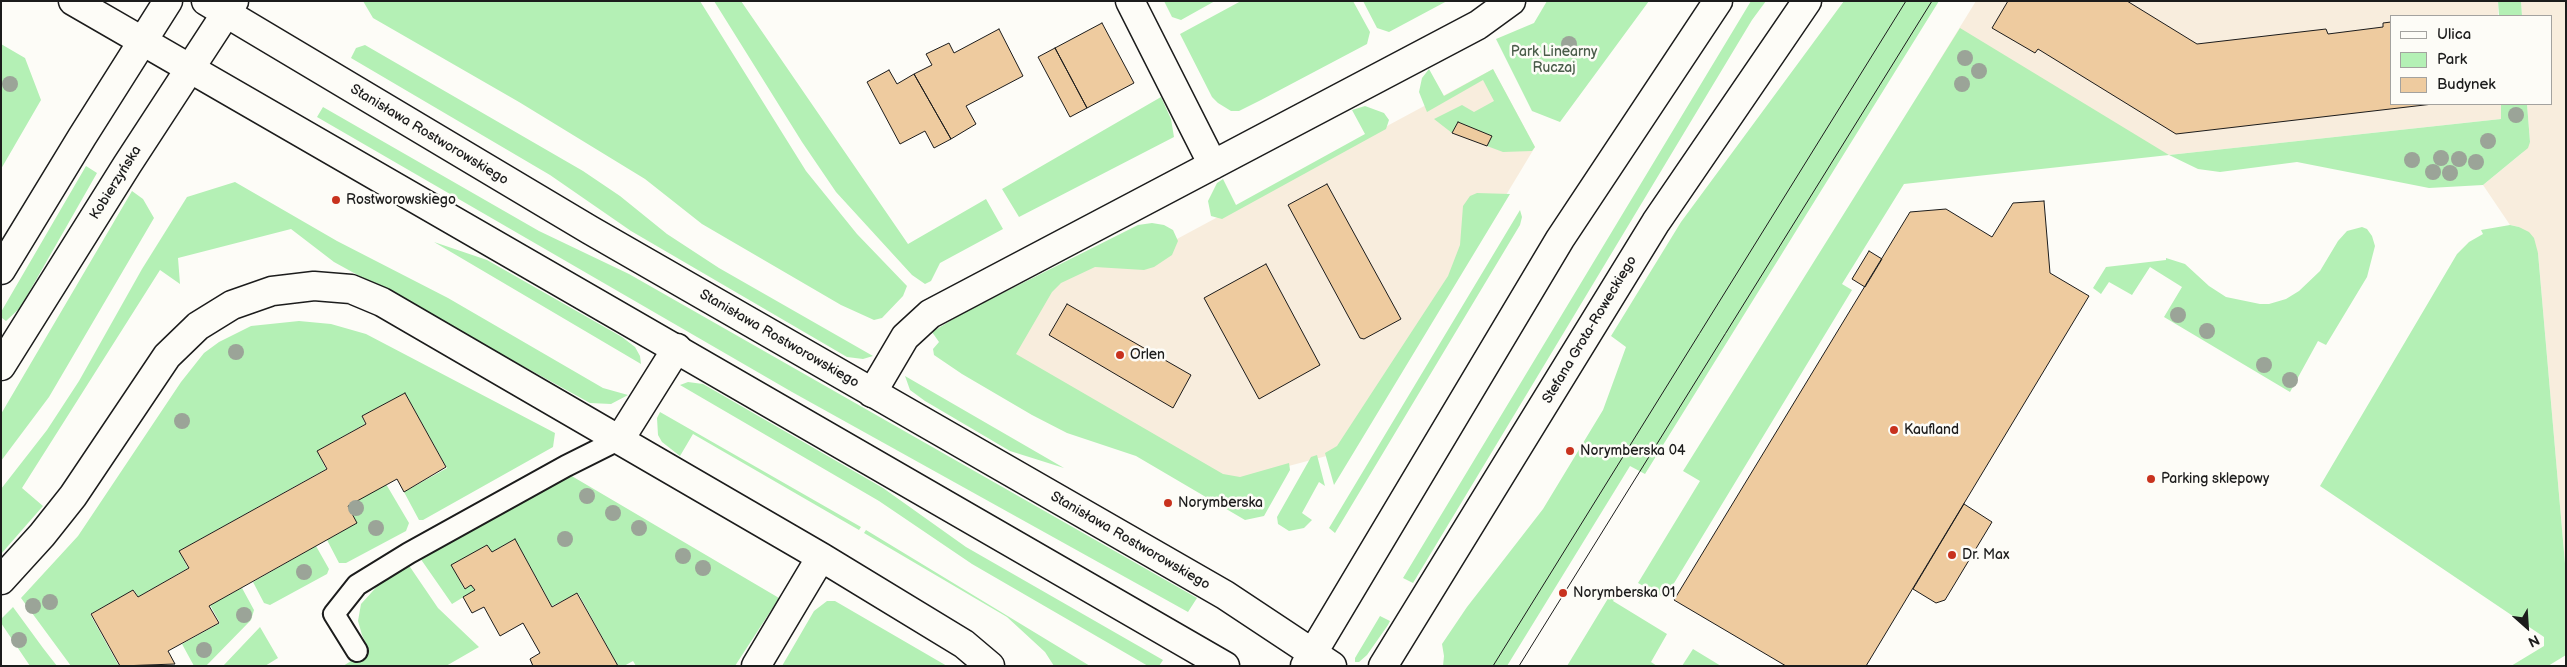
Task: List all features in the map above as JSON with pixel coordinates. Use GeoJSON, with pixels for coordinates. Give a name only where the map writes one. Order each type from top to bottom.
{"type":"FeatureCollection","features":[{"type":"Feature","properties":{"kind":"main road"},"geometry":{"type":"LineString","coordinates":[[73,1],[1225,666]]}},
{"type":"Feature","properties":{"kind":"main road"},"geometry":{"type":"LineString","coordinates":[[1,270],[168,1]]}},
{"type":"Feature","properties":{"kind":"main road"},"geometry":{"type":"LineString","coordinates":[[1130,1],[1213,165]]}},
{"type":"Feature","properties":{"kind":"main road"},"geometry":{"type":"LineString","coordinates":[[872,392],[905,337],[930,314],[1478,25],[1512,1]]}},
{"type":"Feature","properties":{"kind":"main road"},"geometry":{"type":"LineString","coordinates":[[1317,662],[1423,466],[1560,239],[1718,1]]}},
{"type":"Feature","properties":{"kind":"main road","name":"Stefana Grota-Roweckiego"},"geometry":{"type":"LineString","coordinates":[[1384,666],[1656,222],[1806,1]]}},
{"type":"Feature","properties":{"kind":"main road","name":"Stanisława Rostworowskiego"},"geometry":{"type":"LineString","coordinates":[[222,5],[590,230],[1225,596],[1317,662]]}},
{"type":"Feature","properties":{"kind":"main road","name":"Kobierzyńska"},"geometry":{"type":"LineString","coordinates":[[1,366],[190,68],[222,5]]}},
{"type":"Feature","properties":{"kind":"main road"},"geometry":{"type":"LineString","coordinates":[[1,580],[42,535],[73,496],[167,356],[198,326],[232,306],[272,291],[314,286],[351,290],[382,302],[821,557],[964,644],[990,666]]}},
{"type":"Feature","properties":{"kind":"main road"},"geometry":{"type":"LineString","coordinates":[[620,439],[677,348]]}},
{"type":"Feature","properties":{"kind":"main road"},"geometry":{"type":"LineString","coordinates":[[756,666],[821,557]]}},
{"type":"Feature","properties":{"kind":"lane"},"geometry":{"type":"LineString","coordinates":[[357,652],[334,614],[357,585],[409,553],[566,466],[620,439]]}},
{"type":"Feature","properties":{"kind":"shaded area"},"geometry":{"type":"Polygon","coordinates":[[[1976,1],[2498,1],[2498,15],[2390,15],[2390,105],[2501,105],[2501,119],[2169,155],[1931,74],[1976,1]]]}},
{"type":"Feature","properties":{"kind":"shaded area"},"geometry":{"type":"Polygon","coordinates":[[[2521,1],[2566,1],[2566,575],[2538,253],[2519,227],[2510,225],[2483,185],[2522,153],[2530,142],[2527,105],[2552,105],[2552,15],[2522,15],[2521,1]]]}},
{"type":"Feature","properties":{"kind":"shaded area"},"geometry":{"type":"Polygon","coordinates":[[[1493,69],[1535,147],[1353,449],[1228,482],[1004,354],[979,325],[1101,255],[1123,268],[1493,69]]]}},
{"type":"Feature","properties":{"kind":"green space"},"geometry":{"type":"Polygon","coordinates":[[[363,1],[700,1],[806,171],[857,234],[907,286],[903,296],[882,318],[874,320],[841,305],[702,224],[645,179],[519,102],[373,18],[363,1]]]}},
{"type":"Feature","properties":{"kind":"green space"},"geometry":{"type":"Polygon","coordinates":[[[714,1],[741,1],[908,244],[986,199],[1003,229],[940,263],[931,281],[925,284],[912,275],[836,192],[802,142],[714,1]]]}},
{"type":"Feature","properties":{"kind":"green space"},"geometry":{"type":"Polygon","coordinates":[[[1164,1],[1215,1],[1181,20],[1172,17],[1164,1]]]}},
{"type":"Feature","properties":{"kind":"green space"},"geometry":{"type":"Polygon","coordinates":[[[1241,1],[1353,1],[1370,32],[1367,44],[1239,111],[1231,111],[1212,97],[1180,34],[1241,1]]]}},
{"type":"Feature","properties":{"kind":"green space"},"geometry":{"type":"Polygon","coordinates":[[[1363,1],[1447,1],[1389,32],[1377,28],[1363,1]]]}},
{"type":"Feature","properties":{"kind":"green space","name":"Park Linearny Ruczaj"},"geometry":{"type":"Polygon","coordinates":[[[1547,1],[1649,1],[1560,122],[1532,111],[1496,39],[1534,23],[1547,1]]]}},
{"type":"Feature","properties":{"kind":"green space"},"geometry":{"type":"Polygon","coordinates":[[[1751,1],[1766,1],[1752,20],[1413,583],[1403,578],[1751,1]]]}},
{"type":"Feature","properties":{"kind":"green space"},"geometry":{"type":"Polygon","coordinates":[[[1844,1],[1939,1],[1645,474],[1630,466],[1507,666],[1443,666],[1442,644],[1467,607],[1543,509],[1603,410],[1626,347],[1611,336],[1681,222],[1844,1]]]}},
{"type":"Feature","properties":{"kind":"green space"},"geometry":{"type":"Polygon","coordinates":[[[2498,1],[2521,1],[2522,15],[2499,15],[2498,1]]]}},
{"type":"Feature","properties":{"kind":"green space"},"geometry":{"type":"Polygon","coordinates":[[[1960,28],[2169,155],[1904,184],[1842,284],[1852,290],[1665,598],[1638,583],[1700,481],[1683,471],[1960,28]]]}},
{"type":"Feature","properties":{"kind":"green space"},"geometry":{"type":"Polygon","coordinates":[[[1,44],[25,58],[41,100],[1,169],[1,44]]]}},
{"type":"Feature","properties":{"kind":"green space"},"geometry":{"type":"Polygon","coordinates":[[[365,45],[583,171],[620,196],[667,234],[719,268],[873,356],[863,359],[847,357],[631,231],[550,175],[351,58],[356,48],[365,45]]]}},
{"type":"Feature","properties":{"kind":"green space"},"geometry":{"type":"Polygon","coordinates":[[[1429,69],[1444,96],[1493,69],[1535,147],[1532,151],[1503,152],[1487,146],[1491,136],[1458,122],[1452,133],[1434,119],[1462,105],[1474,112],[1494,101],[1483,80],[1427,112],[1419,92],[1422,78],[1429,69]]]}},
{"type":"Feature","properties":{"kind":"green space"},"geometry":{"type":"Polygon","coordinates":[[[1161,97],[1171,119],[1174,137],[1019,217],[1002,189],[1161,97]]]}},
{"type":"Feature","properties":{"kind":"green space"},"geometry":{"type":"Polygon","coordinates":[[[2501,105],[2527,105],[2530,142],[2528,148],[2483,185],[2429,188],[2297,162],[2220,172],[2198,169],[2169,155],[2501,119],[2501,105]]]}},
{"type":"Feature","properties":{"kind":"green space"},"geometry":{"type":"Polygon","coordinates":[[[1365,106],[1384,113],[1389,120],[1386,129],[1222,219],[1211,216],[1208,201],[1217,183],[1223,179],[1236,205],[1365,134],[1352,110],[1365,106]]]}},
{"type":"Feature","properties":{"kind":"green space"},"geometry":{"type":"Polygon","coordinates":[[[323,107],[539,231],[629,274],[1197,598],[1188,612],[792,392],[317,117],[323,107]]]}},
{"type":"Feature","properties":{"kind":"green space"},"geometry":{"type":"Polygon","coordinates":[[[86,166],[97,173],[20,308],[6,321],[2,318],[1,312],[86,166]]]}},
{"type":"Feature","properties":{"kind":"green space"},"geometry":{"type":"Polygon","coordinates":[[[235,182],[337,241],[448,298],[603,388],[628,395],[611,404],[590,403],[334,262],[291,229],[178,258],[180,284],[160,270],[22,488],[43,506],[1,554],[1,489],[47,430],[79,381],[142,269],[187,197],[235,182]]]}},
{"type":"Feature","properties":{"kind":"green space"},"geometry":{"type":"Polygon","coordinates":[[[132,191],[143,199],[154,218],[49,397],[1,461],[1,414],[132,191]]]}},
{"type":"Feature","properties":{"kind":"green space"},"geometry":{"type":"Polygon","coordinates":[[[1477,193],[1510,194],[1334,485],[1325,453],[1337,446],[1448,276],[1460,245],[1463,206],[1470,196],[1477,193]]]}},
{"type":"Feature","properties":{"kind":"green space"},"geometry":{"type":"Polygon","coordinates":[[[1520,210],[1522,217],[1520,225],[1335,533],[1329,528],[1520,210]]]}},
{"type":"Feature","properties":{"kind":"green space"},"geometry":{"type":"Polygon","coordinates":[[[1152,223],[1164,225],[1173,230],[1178,241],[1172,255],[1154,267],[1144,270],[1095,267],[1061,283],[1052,292],[1016,354],[1223,474],[1240,477],[1289,463],[1290,470],[1264,516],[1245,520],[1136,456],[1067,433],[1032,415],[962,374],[934,355],[933,349],[939,342],[932,332],[963,313],[1138,225],[1152,223]]]}},
{"type":"Feature","properties":{"kind":"green space"},"geometry":{"type":"Polygon","coordinates":[[[2510,225],[2529,232],[2534,238],[2538,253],[2566,575],[2566,655],[2548,666],[2511,666],[2544,646],[2544,637],[2320,486],[2457,254],[2469,242],[2483,234],[2481,230],[2510,225]]]}},
{"type":"Feature","properties":{"kind":"green space"},"geometry":{"type":"Polygon","coordinates":[[[2362,227],[2367,229],[2372,236],[2375,246],[2367,277],[2326,345],[2318,341],[2290,392],[2164,317],[2182,287],[2150,267],[2132,295],[2109,282],[2101,294],[2093,288],[2106,267],[2166,260],[2166,258],[2185,264],[2209,286],[2226,297],[2269,304],[2286,299],[2299,291],[2320,271],[2338,241],[2347,231],[2362,227]]]}},
{"type":"Feature","properties":{"kind":"green space"},"geometry":{"type":"Polygon","coordinates":[[[434,242],[487,260],[622,337],[635,347],[640,356],[641,364],[434,242]]]}},
{"type":"Feature","properties":{"kind":"green space"},"geometry":{"type":"Polygon","coordinates":[[[299,321],[331,324],[366,334],[555,433],[553,447],[423,520],[419,520],[404,492],[447,468],[405,393],[362,416],[365,424],[317,451],[326,469],[179,551],[188,568],[138,597],[134,590],[90,614],[119,666],[71,666],[21,598],[78,536],[181,382],[204,353],[219,342],[251,326],[299,321]]]}},
{"type":"Feature","properties":{"kind":"green space"},"geometry":{"type":"Polygon","coordinates":[[[905,376],[1064,468],[1010,451],[925,401],[910,390],[905,376]]]}},
{"type":"Feature","properties":{"kind":"green space"},"geometry":{"type":"Polygon","coordinates":[[[688,382],[703,384],[883,488],[966,547],[1163,660],[1159,666],[1148,666],[972,564],[879,501],[680,385],[688,382]]]}},
{"type":"Feature","properties":{"kind":"green space"},"geometry":{"type":"Polygon","coordinates":[[[660,412],[861,527],[859,530],[693,434],[680,456],[662,442],[658,435],[657,418],[660,412]]]}},
{"type":"Feature","properties":{"kind":"green space"},"geometry":{"type":"Polygon","coordinates":[[[1317,455],[1325,486],[1319,482],[1302,513],[1312,520],[1304,528],[1289,531],[1278,524],[1277,517],[1311,457],[1317,455]]]}},
{"type":"Feature","properties":{"kind":"green space"},"geometry":{"type":"Polygon","coordinates":[[[570,475],[779,598],[735,666],[636,666],[633,661],[624,666],[618,666],[578,593],[552,606],[515,539],[492,552],[487,545],[452,565],[464,589],[471,585],[475,590],[452,604],[420,558],[570,475]]]}},
{"type":"Feature","properties":{"kind":"green space"},"geometry":{"type":"Polygon","coordinates":[[[386,484],[409,523],[406,531],[346,563],[339,563],[327,540],[357,523],[348,506],[386,484]]]}},
{"type":"Feature","properties":{"kind":"green space"},"geometry":{"type":"Polygon","coordinates":[[[866,530],[1090,666],[1054,666],[1045,652],[1007,617],[864,533],[866,530]]]}},
{"type":"Feature","properties":{"kind":"green space"},"geometry":{"type":"Polygon","coordinates":[[[316,546],[329,569],[327,574],[270,605],[264,603],[253,582],[316,546]]]}},
{"type":"Feature","properties":{"kind":"green space"},"geometry":{"type":"Polygon","coordinates":[[[408,564],[438,608],[479,647],[446,666],[343,666],[369,650],[358,621],[361,604],[381,582],[408,564]]]}},
{"type":"Feature","properties":{"kind":"green space"},"geometry":{"type":"Polygon","coordinates":[[[1615,587],[1620,590],[1613,601],[1667,634],[1651,662],[1657,666],[1567,666],[1615,587]]]}},
{"type":"Feature","properties":{"kind":"green space"},"geometry":{"type":"Polygon","coordinates":[[[242,588],[254,610],[251,620],[206,666],[194,666],[182,644],[220,623],[210,605],[242,588]]]}},
{"type":"Feature","properties":{"kind":"green space"},"geometry":{"type":"Polygon","coordinates":[[[827,601],[835,601],[947,666],[782,666],[814,611],[827,601]]]}},
{"type":"Feature","properties":{"kind":"green space"},"geometry":{"type":"Polygon","coordinates":[[[13,607],[57,666],[30,666],[1,623],[1,619],[13,607]]]}},
{"type":"Feature","properties":{"kind":"green space"},"geometry":{"type":"Polygon","coordinates":[[[1380,616],[1390,621],[1388,625],[1367,655],[1359,662],[1355,662],[1355,658],[1380,616]]]}},
{"type":"Feature","properties":{"kind":"green space"},"geometry":{"type":"Polygon","coordinates":[[[260,627],[278,658],[265,666],[223,666],[260,627]]]}},
{"type":"Feature","properties":{"kind":"green space"},"geometry":{"type":"Polygon","coordinates":[[[1693,649],[1721,666],[1682,666],[1693,649]]]}},
{"type":"Feature","properties":{"kind":"building"},"geometry":{"type":"Polygon","coordinates":[[[2008,1],[2127,1],[2197,44],[2326,29],[2328,34],[2383,27],[2383,23],[2390,22],[2390,105],[2424,105],[2176,134],[2038,49],[2035,53],[1992,28],[2008,1]]]}},
{"type":"Feature","properties":{"kind":"building"},"geometry":{"type":"Polygon","coordinates":[[[1102,23],[1134,83],[1087,108],[1055,48],[1102,23]]]}},
{"type":"Feature","properties":{"kind":"building"},"geometry":{"type":"Polygon","coordinates":[[[999,29],[1023,76],[966,106],[976,124],[951,139],[914,74],[932,65],[926,54],[949,43],[954,53],[999,29]]]}},
{"type":"Feature","properties":{"kind":"building"},"geometry":{"type":"Polygon","coordinates":[[[1055,48],[1087,108],[1070,117],[1038,57],[1055,48]]]}},
{"type":"Feature","properties":{"kind":"building"},"geometry":{"type":"Polygon","coordinates":[[[889,70],[897,84],[914,74],[951,139],[934,148],[925,131],[900,144],[867,82],[889,70]]]}},
{"type":"Feature","properties":{"kind":"building"},"geometry":{"type":"Polygon","coordinates":[[[1458,122],[1492,136],[1487,146],[1452,133],[1458,122]]]}},
{"type":"Feature","properties":{"kind":"building"},"geometry":{"type":"Polygon","coordinates":[[[1327,184],[1401,319],[1364,339],[1360,338],[1288,205],[1327,184]]]}},
{"type":"Feature","properties":{"kind":"building","name":"Kaufland"},"geometry":{"type":"Polygon","coordinates":[[[2044,201],[2050,273],[2089,296],[1866,666],[1786,666],[1674,600],[1910,212],[1946,209],[1992,237],[2013,203],[2044,201]]]}},
{"type":"Feature","properties":{"kind":"building"},"geometry":{"type":"Polygon","coordinates":[[[1869,251],[1882,259],[1865,287],[1852,279],[1869,251]]]}},
{"type":"Feature","properties":{"kind":"building"},"geometry":{"type":"Polygon","coordinates":[[[1266,264],[1320,365],[1259,399],[1204,298],[1266,264]]]}},
{"type":"Feature","properties":{"kind":"building","name":"Orlen"},"geometry":{"type":"Polygon","coordinates":[[[1067,304],[1191,375],[1173,408],[1049,335],[1067,304]]]}},
{"type":"Feature","properties":{"kind":"building"},"geometry":{"type":"Polygon","coordinates":[[[405,393],[446,467],[404,492],[397,479],[348,506],[357,523],[209,606],[219,623],[168,651],[175,664],[120,666],[91,614],[133,590],[138,597],[189,568],[179,551],[327,469],[317,451],[366,424],[362,416],[405,393]]]}},
{"type":"Feature","properties":{"kind":"building","name":"Dr. Max"},"geometry":{"type":"Polygon","coordinates":[[[1964,504],[1992,522],[1945,600],[1936,603],[1913,589],[1964,504]]]}},
{"type":"Feature","properties":{"kind":"building"},"geometry":{"type":"Polygon","coordinates":[[[515,539],[552,607],[577,593],[618,666],[533,666],[530,659],[540,653],[523,623],[500,636],[484,607],[472,613],[463,597],[475,590],[471,585],[465,589],[451,565],[487,545],[492,552],[515,539]]]}},
{"type":"Feature","properties":{"kind":"tram line"},"geometry":{"type":"LineString","coordinates":[[1493,666],[1906,1]]}},
{"type":"Feature","properties":{"kind":"tram line"},"geometry":{"type":"LineString","coordinates":[[1519,666],[1932,1]]}},
{"type":"Feature","properties":{"kind":"place","name":"Rostworowskiego"},"geometry":{"type":"Point","coordinates":[336,200]}},
{"type":"Feature","properties":{"kind":"place","name":"Orlen"},"geometry":{"type":"Point","coordinates":[1120,355]}},
{"type":"Feature","properties":{"kind":"place","name":"Kaufland"},"geometry":{"type":"Point","coordinates":[1894,430]}},
{"type":"Feature","properties":{"kind":"place","name":"Norymberska 04"},"geometry":{"type":"Point","coordinates":[1570,451]}},
{"type":"Feature","properties":{"kind":"place","name":"Parking sklepowy"},"geometry":{"type":"Point","coordinates":[2151,479]}},
{"type":"Feature","properties":{"kind":"place","name":"Norymberska"},"geometry":{"type":"Point","coordinates":[1168,503]}},
{"type":"Feature","properties":{"kind":"place","name":"Dr. Max"},"geometry":{"type":"Point","coordinates":[1952,555]}},
{"type":"Feature","properties":{"kind":"place","name":"Norymberska 01"},"geometry":{"type":"Point","coordinates":[1563,593]}}]}
